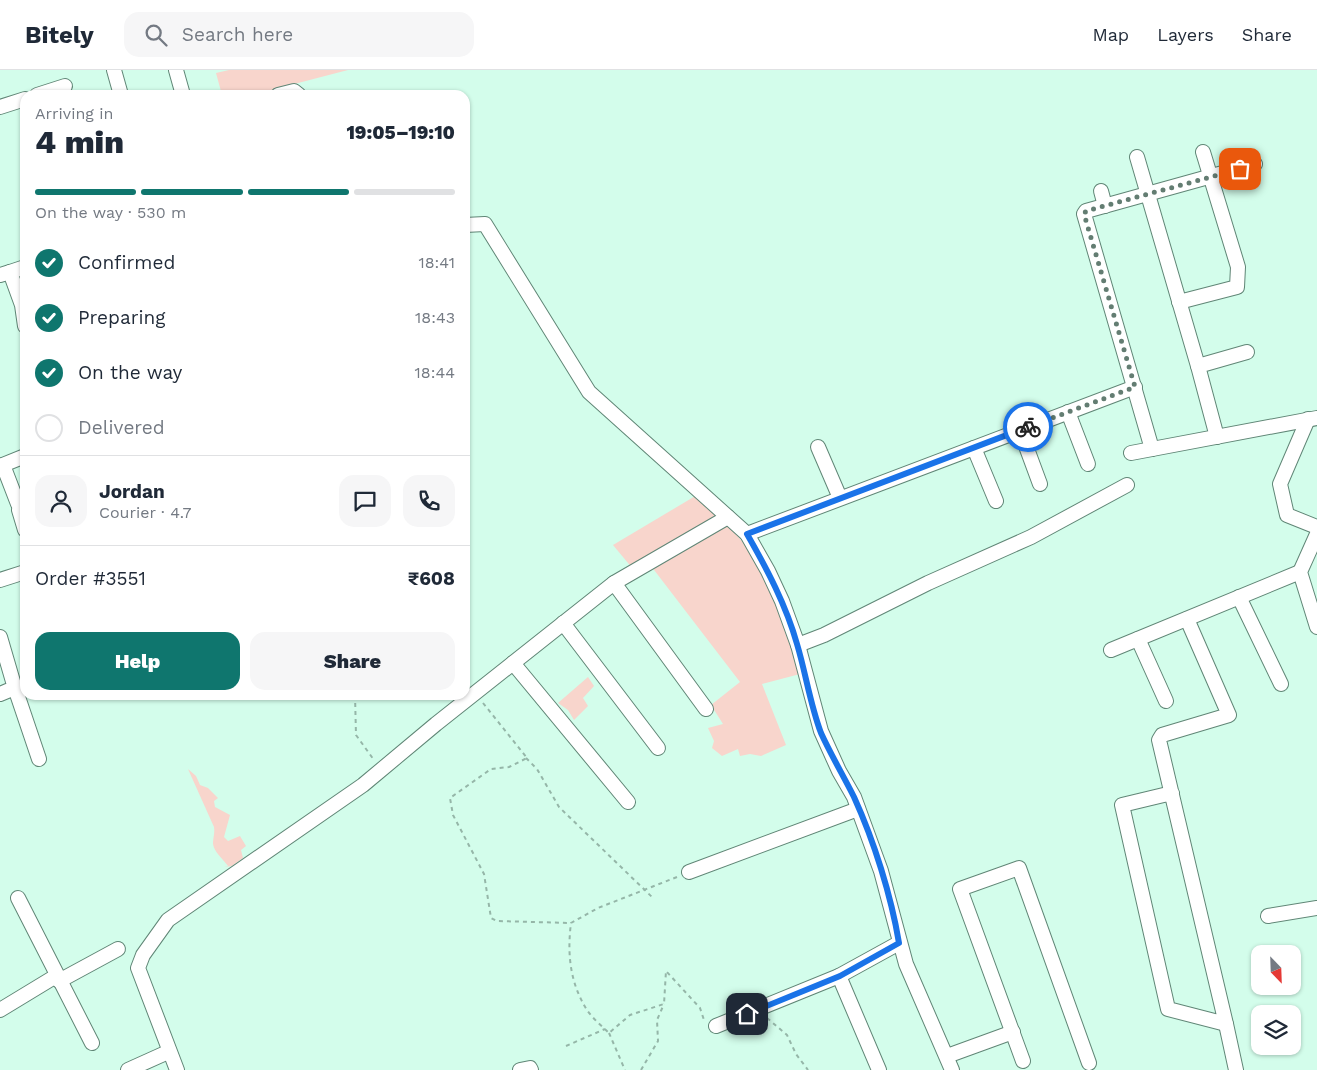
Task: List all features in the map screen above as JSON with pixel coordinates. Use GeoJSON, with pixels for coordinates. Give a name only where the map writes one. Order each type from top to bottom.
{"type":"FeatureCollection","features":[{"type":"Feature","properties":{"kind":"street"},"geometry":{"type":"LineString","coordinates":[[114,70],[119,90]]}},
{"type":"Feature","properties":{"kind":"street"},"geometry":{"type":"LineString","coordinates":[[176,70],[182,90]]}},
{"type":"Feature","properties":{"kind":"street"},"geometry":{"type":"LineString","coordinates":[[53,90],[65,86]]}},
{"type":"Feature","properties":{"kind":"street"},"geometry":{"type":"LineString","coordinates":[[0,107],[20,101]]}},
{"type":"Feature","properties":{"kind":"street"},"geometry":{"type":"LineString","coordinates":[[1179,302],[1237,287],[1238,267],[1203,152]]}},
{"type":"Feature","properties":{"kind":"street"},"geometry":{"type":"LineString","coordinates":[[1137,157],[1217,437]]}},
{"type":"Feature","properties":{"kind":"street"},"geometry":{"type":"LineString","coordinates":[[1152,449],[1084,214],[1086,211],[1255,164]]}},
{"type":"Feature","properties":{"kind":"street"},"geometry":{"type":"LineString","coordinates":[[1101,191],[1105,206]]}},
{"type":"Feature","properties":{"kind":"street"},"geometry":{"type":"LineString","coordinates":[[470,225],[485,224],[589,392],[747,534],[782,601],[798,645],[810,699],[821,731],[858,809],[881,871],[899,943],[916,992],[948,1056],[952,1070]]}},
{"type":"Feature","properties":{"kind":"street"},"geometry":{"type":"LineString","coordinates":[[20,269],[5,274],[20,300]]}},
{"type":"Feature","properties":{"kind":"street"},"geometry":{"type":"LineString","coordinates":[[1198,366],[1246,352]]}},
{"type":"Feature","properties":{"kind":"street"},"geometry":{"type":"LineString","coordinates":[[747,534],[1135,387]]}},
{"type":"Feature","properties":{"kind":"street"},"geometry":{"type":"LineString","coordinates":[[1068,412],[1088,464]]}},
{"type":"Feature","properties":{"kind":"street"},"geometry":{"type":"LineString","coordinates":[[1131,453],[1312,418]]}},
{"type":"Feature","properties":{"kind":"street"},"geometry":{"type":"LineString","coordinates":[[1312,418],[1280,484],[1287,515],[1317,527]]}},
{"type":"Feature","properties":{"kind":"street"},"geometry":{"type":"LineString","coordinates":[[1020,430],[1040,484]]}},
{"type":"Feature","properties":{"kind":"street"},"geometry":{"type":"LineString","coordinates":[[818,447],[840,498]]}},
{"type":"Feature","properties":{"kind":"street"},"geometry":{"type":"LineString","coordinates":[[974,448],[996,501]]}},
{"type":"Feature","properties":{"kind":"street"},"geometry":{"type":"LineString","coordinates":[[20,458],[2,465],[20,514]]}},
{"type":"Feature","properties":{"kind":"street"},"geometry":{"type":"LineString","coordinates":[[798,645],[824,635],[928,584],[1031,537],[1127,485]]}},
{"type":"Feature","properties":{"kind":"street"},"geometry":{"type":"LineString","coordinates":[[470,697],[614,583],[728,517]]}},
{"type":"Feature","properties":{"kind":"street"},"geometry":{"type":"LineString","coordinates":[[1317,534],[1300,572],[1317,627]]}},
{"type":"Feature","properties":{"kind":"street"},"geometry":{"type":"LineString","coordinates":[[1112,650],[1300,572]]}},
{"type":"Feature","properties":{"kind":"street"},"geometry":{"type":"LineString","coordinates":[[0,580],[20,574]]}},
{"type":"Feature","properties":{"kind":"street"},"geometry":{"type":"LineString","coordinates":[[614,583],[706,709]]}},
{"type":"Feature","properties":{"kind":"street"},"geometry":{"type":"LineString","coordinates":[[1239,597],[1281,684]]}},
{"type":"Feature","properties":{"kind":"street"},"geometry":{"type":"LineString","coordinates":[[1187,619],[1229,715],[1162,736],[1160,747],[1236,1070]]}},
{"type":"Feature","properties":{"kind":"street"},"geometry":{"type":"LineString","coordinates":[[563,623],[658,748]]}},
{"type":"Feature","properties":{"kind":"street"},"geometry":{"type":"LineString","coordinates":[[0,637],[39,759]]}},
{"type":"Feature","properties":{"kind":"street"},"geometry":{"type":"LineString","coordinates":[[1138,639],[1166,701]]}},
{"type":"Feature","properties":{"kind":"street"},"geometry":{"type":"LineString","coordinates":[[513,663],[628,802]]}},
{"type":"Feature","properties":{"kind":"street"},"geometry":{"type":"LineString","coordinates":[[0,694],[12,690],[14,685]]}},
{"type":"Feature","properties":{"kind":"street"},"geometry":{"type":"LineString","coordinates":[[177,1070],[168,1052],[138,968],[143,955],[168,920],[363,785],[466,700]]}},
{"type":"Feature","properties":{"kind":"street"},"geometry":{"type":"LineString","coordinates":[[1172,793],[1122,806],[1168,1009],[1226,1024]]}},
{"type":"Feature","properties":{"kind":"street"},"geometry":{"type":"LineString","coordinates":[[689,872],[858,809]]}},
{"type":"Feature","properties":{"kind":"street"},"geometry":{"type":"LineString","coordinates":[[1023,1061],[960,889],[1019,868],[1089,1064]]}},
{"type":"Feature","properties":{"kind":"street"},"geometry":{"type":"LineString","coordinates":[[18,898],[92,1043]]}},
{"type":"Feature","properties":{"kind":"street"},"geometry":{"type":"LineString","coordinates":[[1268,916],[1317,908]]}},
{"type":"Feature","properties":{"kind":"street"},"geometry":{"type":"LineString","coordinates":[[716,1026],[840,976],[899,943]]}},
{"type":"Feature","properties":{"kind":"street"},"geometry":{"type":"LineString","coordinates":[[0,1010],[58,978],[118,949]]}},
{"type":"Feature","properties":{"kind":"street"},"geometry":{"type":"LineString","coordinates":[[840,976],[879,1070]]}},
{"type":"Feature","properties":{"kind":"street"},"geometry":{"type":"LineString","coordinates":[[948,1056],[1012,1032]]}},
{"type":"Feature","properties":{"kind":"street"},"geometry":{"type":"LineString","coordinates":[[128,1070],[168,1052]]}},
{"type":"Feature","properties":{"kind":"street"},"geometry":{"type":"LineString","coordinates":[[520,1070],[530,1068],[531,1070]]}},
{"type":"Feature","properties":{"kind":"path"},"geometry":{"type":"LineString","coordinates":[[475,693],[537,770],[559,807],[653,898]]}},
{"type":"Feature","properties":{"kind":"path"},"geometry":{"type":"LineString","coordinates":[[354,700],[356,735],[381,770]]}},
{"type":"Feature","properties":{"kind":"path"},"geometry":{"type":"LineString","coordinates":[[526,758],[508,767],[491,769],[450,798],[453,815],[484,874],[491,918],[496,921],[571,923],[598,908],[689,872]]}},
{"type":"Feature","properties":{"kind":"path"},"geometry":{"type":"LineString","coordinates":[[571,923],[568,946],[572,979],[588,1011],[609,1033],[625,1070]]}},
{"type":"Feature","properties":{"kind":"path"},"geometry":{"type":"LineString","coordinates":[[641,1070],[658,1041],[657,1020],[664,1004],[666,971],[700,1008],[708,1030],[716,1026]]}},
{"type":"Feature","properties":{"kind":"path"},"geometry":{"type":"LineString","coordinates":[[609,1033],[630,1015],[664,1004]]}},
{"type":"Feature","properties":{"kind":"path"},"geometry":{"type":"LineString","coordinates":[[762,1007],[768,1021],[787,1035],[796,1054],[808,1070]]}},
{"type":"Feature","properties":{"kind":"path"},"geometry":{"type":"LineString","coordinates":[[566,1046],[604,1028]]}},
{"type":"Feature","properties":{"kind":"shaded area"},"geometry":{"type":"Polygon","coordinates":[[[229,70],[348,70],[271,90],[221,90],[216,73],[229,70]]]}},
{"type":"Feature","properties":{"kind":"shaded area"},"geometry":{"type":"Polygon","coordinates":[[[697,495],[720,516],[633,569],[613,545],[697,495]]]}},
{"type":"Feature","properties":{"kind":"shaded area"},"geometry":{"type":"Polygon","coordinates":[[[725,523],[753,556],[764,574],[780,612],[800,674],[762,684],[786,745],[761,756],[750,754],[740,756],[738,749],[722,756],[712,748],[714,741],[708,728],[723,724],[711,705],[740,682],[651,566],[725,523]]]}},
{"type":"Feature","properties":{"kind":"shaded area"},"geometry":{"type":"Polygon","coordinates":[[[588,677],[594,686],[583,698],[588,706],[574,720],[568,710],[558,703],[588,677]]]}},
{"type":"Feature","properties":{"kind":"shaded area"},"geometry":{"type":"Polygon","coordinates":[[[188,769],[196,776],[200,785],[208,788],[218,798],[214,801],[215,807],[230,815],[224,837],[228,841],[240,836],[246,846],[241,850],[243,858],[232,866],[224,867],[228,866],[214,847],[214,827],[188,769]]]}},
{"type":"Feature","properties":{"kind":"way so far"},"geometry":{"type":"LineString","coordinates":[[1028,427],[1135,387],[1084,214],[1086,211],[1240,169]]}},
{"type":"Feature","properties":{"kind":"route"},"geometry":{"type":"LineString","coordinates":[[747,1014],[840,976],[899,943],[895,919],[881,871],[854,797],[838,771],[821,731],[810,699],[798,645],[782,601],[747,534],[1028,427]]}}]}
